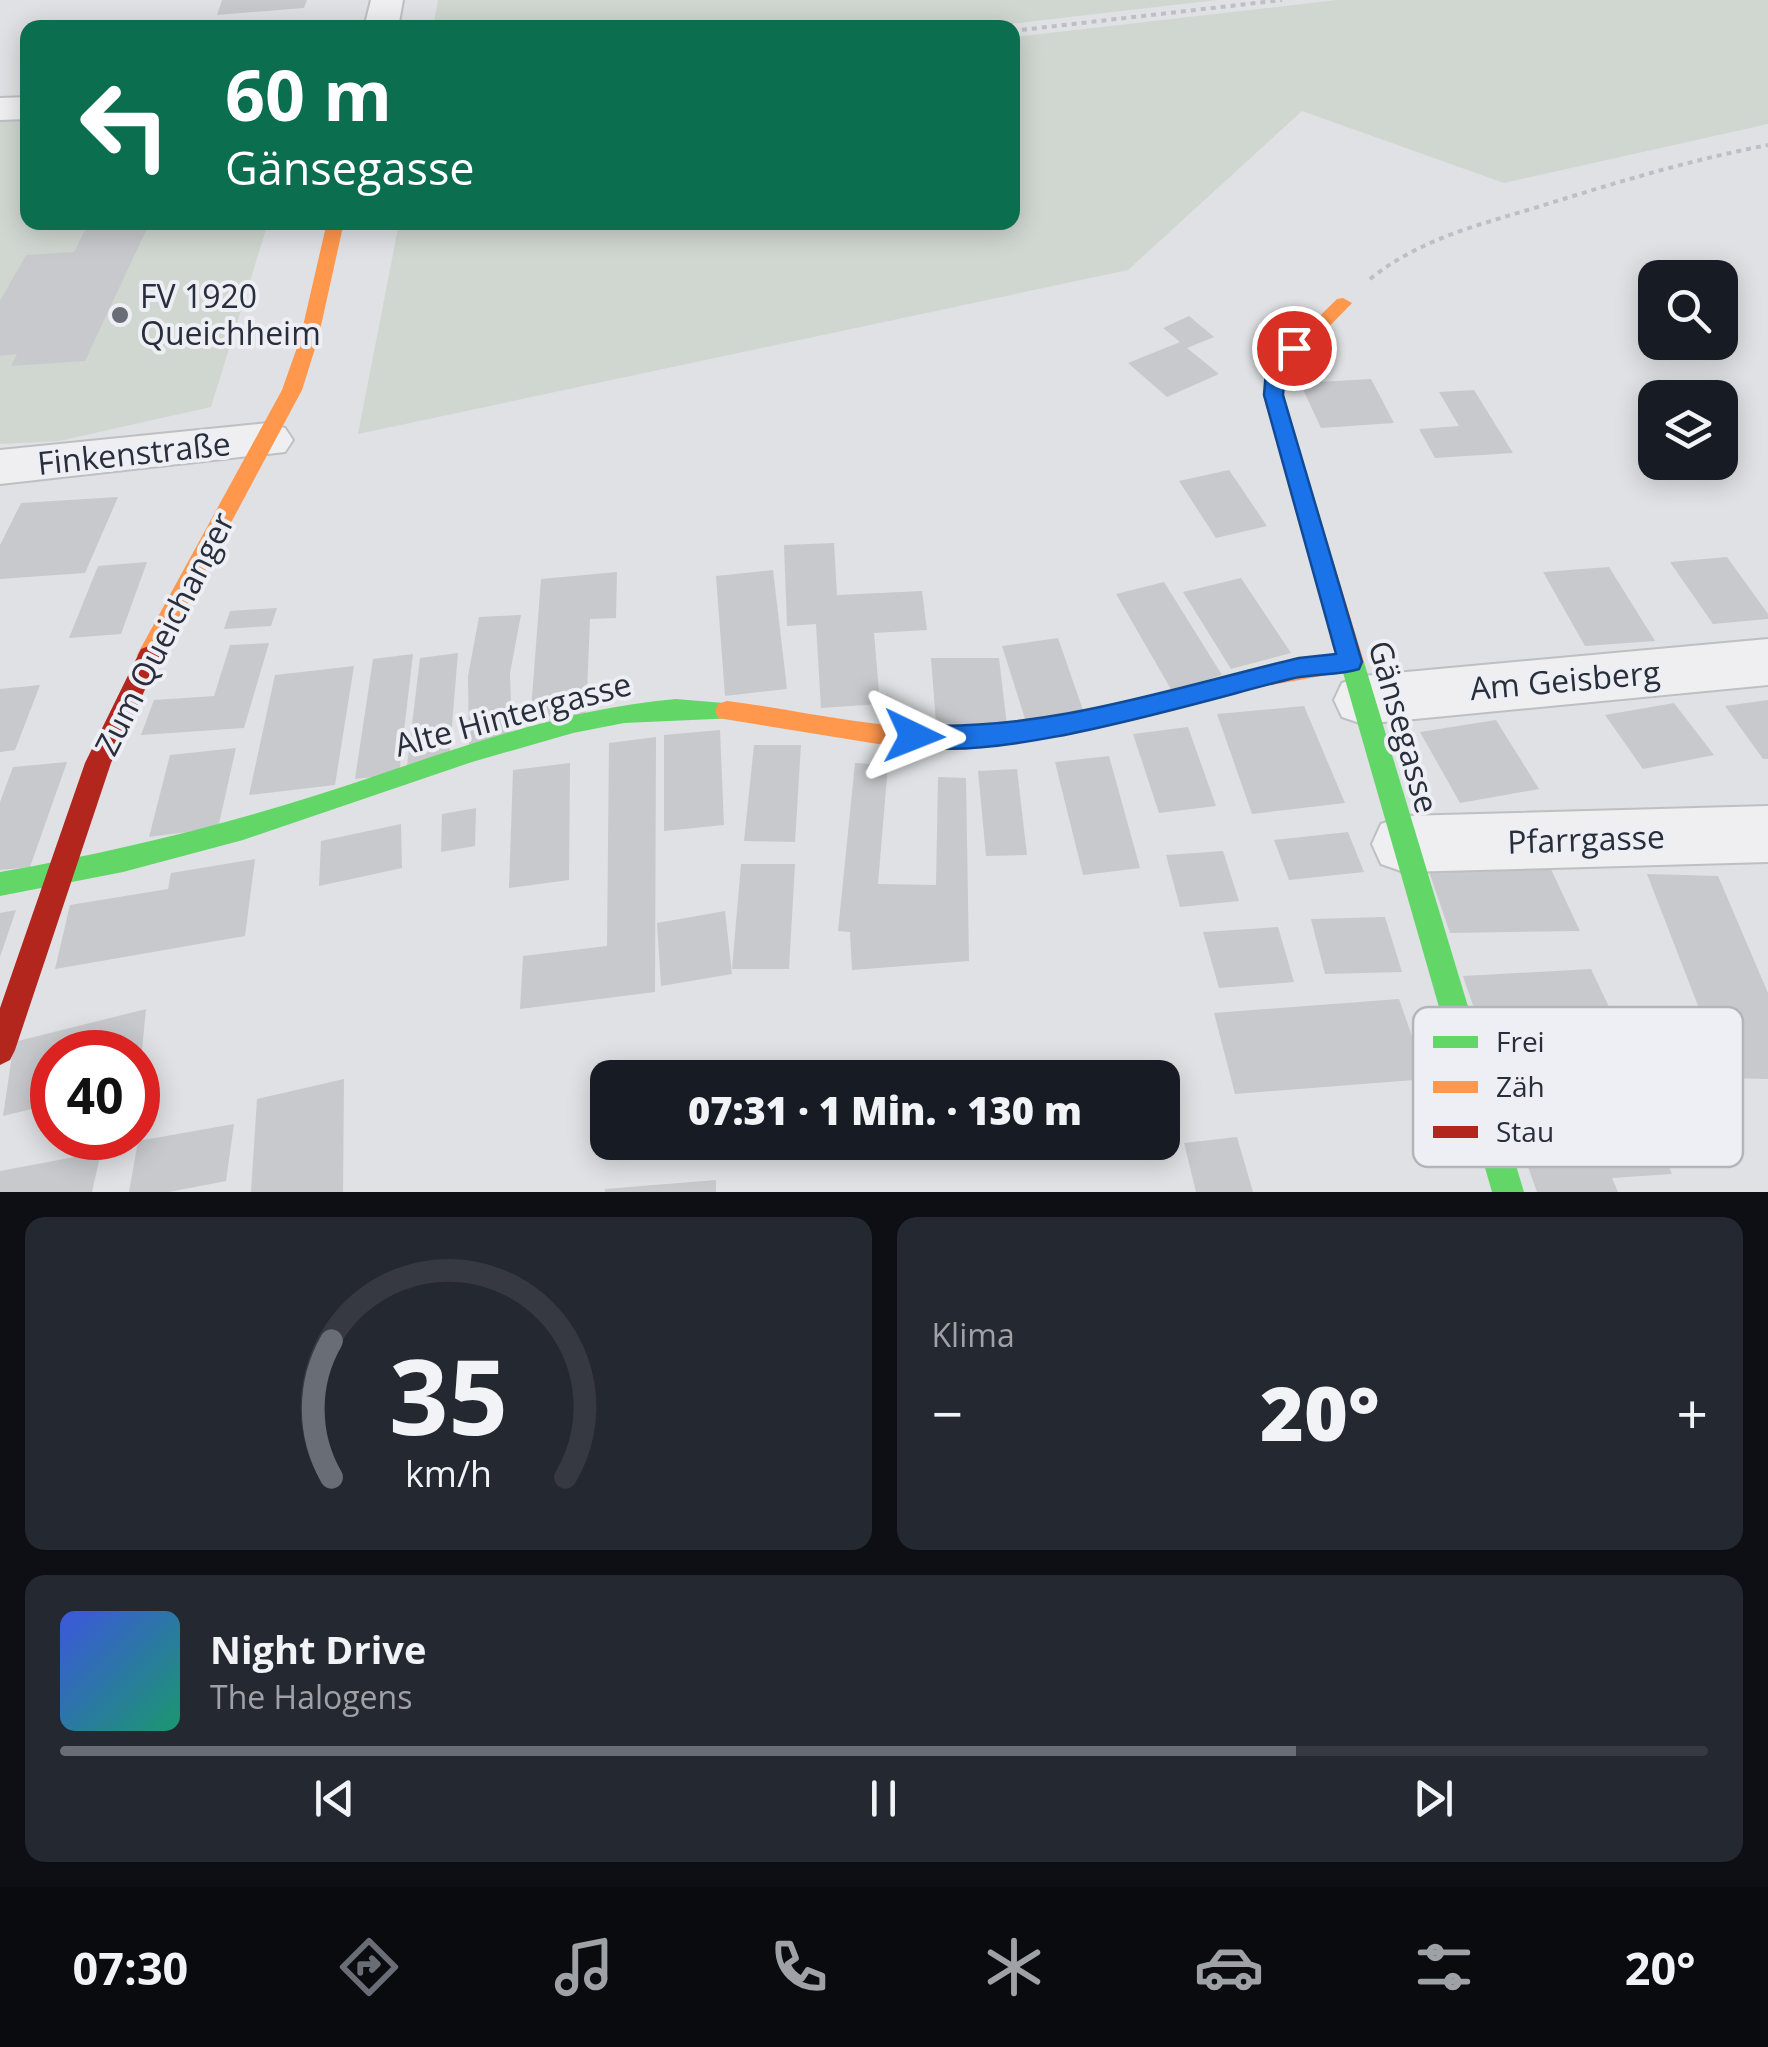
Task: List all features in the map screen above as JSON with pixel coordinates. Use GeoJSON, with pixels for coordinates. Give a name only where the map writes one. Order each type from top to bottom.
{"type":"FeatureCollection","features":[{"type":"Feature","properties":{"kind":"street","name":"Zum Queichanger"},"geometry":{"type":"LineString","coordinates":[[0,1050],[56,876],[98,763],[150,652],[268,440],[300,368],[334,230]]}},
{"type":"Feature","properties":{"kind":"street","name":"Gänsegasse"},"geometry":{"type":"LineString","coordinates":[[1343,303],[1294,348],[1275,371],[1272,383],[1278,418],[1453,1007]]}},
{"type":"Feature","properties":{"kind":"street","name":"Finkenstraße"},"geometry":{"type":"LineString","coordinates":[[0,467],[268,440]]}},
{"type":"Feature","properties":{"kind":"street","name":"Am Geisberg"},"geometry":{"type":"LineString","coordinates":[[1357,681],[1768,662]]}},
{"type":"Feature","properties":{"kind":"street","name":"Alte Hintergasse"},"geometry":{"type":"LineString","coordinates":[[0,884],[160,853],[476,753],[626,714],[706,706],[738,708],[861,729],[960,738],[1044,729],[1299,667],[1357,681]]}},
{"type":"Feature","properties":{"kind":"street","name":"Pfarrgasse"},"geometry":{"type":"LineString","coordinates":[[1404,844],[1768,834]]}},
{"type":"Feature","properties":{"kind":"street","name":"Gänsegasse"},"geometry":{"type":"LineString","coordinates":[[1501,1167],[1508,1192]]}},
{"type":"Feature","properties":{"kind":"path"},"geometry":{"type":"LineString","coordinates":[[1020,30],[1282,0]]}},
{"type":"Feature","properties":{"kind":"path"},"geometry":{"type":"LineString","coordinates":[[1343,303],[1396,257],[1438,236],[1644,172],[1768,146]]}},
{"type":"Feature","properties":{"kind":"shaded area"},"geometry":{"type":"Polygon","coordinates":[[[438,0],[1217,0],[1020,23],[434,20],[438,0]]]}},
{"type":"Feature","properties":{"kind":"shaded area"},"geometry":{"type":"Polygon","coordinates":[[[1337,0],[1768,0],[1768,124],[1504,183],[1302,111],[1128,270],[358,434],[398,230],[1020,230],[1020,36],[1337,0]]]}},
{"type":"Feature","properties":{"kind":"shaded area","name":"FV 1920 Queichheim"},"geometry":{"type":"Polygon","coordinates":[[[20,120],[20,230],[266,230],[211,407],[59,441],[0,444],[0,121],[20,120]]]}},
{"type":"Feature","properties":{"kind":"building"},"geometry":{"type":"Polygon","coordinates":[[[222,0],[307,0],[304,8],[217,15],[222,0]]]}},
{"type":"Feature","properties":{"kind":"building"},"geometry":{"type":"Polygon","coordinates":[[[85,230],[146,230],[85,361],[11,366],[17,354],[0,356],[0,301],[26,255],[74,252],[85,230]]]}},
{"type":"Feature","properties":{"kind":"building"},"geometry":{"type":"Polygon","coordinates":[[[1189,316],[1214,337],[1187,348],[1219,374],[1167,397],[1128,363],[1180,342],[1163,328],[1189,316]]]}},
{"type":"Feature","properties":{"kind":"building"},"geometry":{"type":"Polygon","coordinates":[[[1371,379],[1394,423],[1321,428],[1300,383],[1371,379]]]}},
{"type":"Feature","properties":{"kind":"building"},"geometry":{"type":"Polygon","coordinates":[[[1474,390],[1513,453],[1435,458],[1419,429],[1459,426],[1439,392],[1474,390]]]}},
{"type":"Feature","properties":{"kind":"building"},"geometry":{"type":"Polygon","coordinates":[[[1229,470],[1267,526],[1216,538],[1179,481],[1229,470]]]}},
{"type":"Feature","properties":{"kind":"building"},"geometry":{"type":"Polygon","coordinates":[[[118,497],[85,573],[0,579],[0,545],[21,503],[118,497]]]}},
{"type":"Feature","properties":{"kind":"building"},"geometry":{"type":"Polygon","coordinates":[[[834,543],[837,595],[922,591],[927,630],[874,633],[880,704],[821,708],[816,624],[787,626],[784,545],[834,543]]]}},
{"type":"Feature","properties":{"kind":"building"},"geometry":{"type":"Polygon","coordinates":[[[1727,557],[1768,619],[1713,624],[1670,562],[1727,557]]]}},
{"type":"Feature","properties":{"kind":"building"},"geometry":{"type":"Polygon","coordinates":[[[147,562],[121,634],[69,638],[98,566],[147,562]]]}},
{"type":"Feature","properties":{"kind":"building"},"geometry":{"type":"Polygon","coordinates":[[[1609,567],[1655,641],[1585,646],[1543,572],[1609,567]]]}},
{"type":"Feature","properties":{"kind":"building"},"geometry":{"type":"Polygon","coordinates":[[[773,570],[787,689],[725,696],[716,576],[773,570]]]}},
{"type":"Feature","properties":{"kind":"building"},"geometry":{"type":"Polygon","coordinates":[[[617,572],[616,618],[590,619],[586,716],[530,723],[541,579],[617,572]]]}},
{"type":"Feature","properties":{"kind":"building"},"geometry":{"type":"Polygon","coordinates":[[[1241,578],[1291,653],[1231,669],[1183,592],[1241,578]]]}},
{"type":"Feature","properties":{"kind":"building"},"geometry":{"type":"Polygon","coordinates":[[[1164,582],[1222,675],[1172,691],[1116,594],[1164,582]]]}},
{"type":"Feature","properties":{"kind":"building"},"geometry":{"type":"Polygon","coordinates":[[[277,608],[271,626],[224,629],[230,611],[277,608]]]}},
{"type":"Feature","properties":{"kind":"building"},"geometry":{"type":"Polygon","coordinates":[[[521,615],[510,673],[512,735],[469,745],[468,676],[479,617],[521,615]]]}},
{"type":"Feature","properties":{"kind":"building"},"geometry":{"type":"Polygon","coordinates":[[[1058,638],[1084,713],[1026,722],[1002,646],[1058,638]]]}},
{"type":"Feature","properties":{"kind":"building"},"geometry":{"type":"Polygon","coordinates":[[[269,643],[244,728],[141,735],[154,700],[214,696],[230,645],[269,643]]]}},
{"type":"Feature","properties":{"kind":"building"},"geometry":{"type":"Polygon","coordinates":[[[458,653],[449,761],[407,766],[420,658],[458,653]]]}},
{"type":"Feature","properties":{"kind":"building"},"geometry":{"type":"Polygon","coordinates":[[[413,654],[399,774],[355,779],[373,659],[413,654]]]}},
{"type":"Feature","properties":{"kind":"building"},"geometry":{"type":"Polygon","coordinates":[[[931,658],[999,658],[1007,726],[936,723],[931,658]]]}},
{"type":"Feature","properties":{"kind":"building"},"geometry":{"type":"Polygon","coordinates":[[[354,666],[335,785],[249,795],[275,675],[354,666]]]}},
{"type":"Feature","properties":{"kind":"building"},"geometry":{"type":"Polygon","coordinates":[[[40,685],[15,750],[0,752],[0,689],[40,685]]]}},
{"type":"Feature","properties":{"kind":"building"},"geometry":{"type":"Polygon","coordinates":[[[1768,700],[1768,759],[1763,759],[1725,706],[1768,700]]]}},
{"type":"Feature","properties":{"kind":"building"},"geometry":{"type":"Polygon","coordinates":[[[1674,703],[1714,755],[1643,769],[1605,715],[1674,703]]]}},
{"type":"Feature","properties":{"kind":"building"},"geometry":{"type":"Polygon","coordinates":[[[1304,706],[1345,803],[1252,814],[1217,714],[1304,706]]]}},
{"type":"Feature","properties":{"kind":"building"},"geometry":{"type":"Polygon","coordinates":[[[1496,720],[1539,789],[1460,803],[1420,732],[1496,720]]]}},
{"type":"Feature","properties":{"kind":"building"},"geometry":{"type":"Polygon","coordinates":[[[1188,727],[1216,806],[1159,813],[1133,734],[1188,727]]]}},
{"type":"Feature","properties":{"kind":"building"},"geometry":{"type":"Polygon","coordinates":[[[720,730],[724,825],[664,831],[664,735],[720,730]]]}},
{"type":"Feature","properties":{"kind":"building"},"geometry":{"type":"Polygon","coordinates":[[[656,737],[655,992],[520,1009],[523,956],[607,946],[609,743],[656,737]]]}},
{"type":"Feature","properties":{"kind":"building"},"geometry":{"type":"Polygon","coordinates":[[[754,745],[801,745],[795,842],[744,841],[754,745]]]}},
{"type":"Feature","properties":{"kind":"building"},"geometry":{"type":"Polygon","coordinates":[[[236,748],[218,828],[149,837],[170,755],[236,748]]]}},
{"type":"Feature","properties":{"kind":"building"},"geometry":{"type":"Polygon","coordinates":[[[1109,756],[1140,868],[1083,875],[1055,762],[1109,756]]]}},
{"type":"Feature","properties":{"kind":"building"},"geometry":{"type":"Polygon","coordinates":[[[67,762],[30,867],[0,870],[0,802],[13,767],[67,762]]]}},
{"type":"Feature","properties":{"kind":"building"},"geometry":{"type":"Polygon","coordinates":[[[570,763],[569,880],[509,888],[513,770],[570,763]]]}},
{"type":"Feature","properties":{"kind":"building"},"geometry":{"type":"Polygon","coordinates":[[[855,763],[888,765],[878,884],[936,885],[938,777],[966,778],[969,961],[852,970],[850,932],[838,931],[855,763]]]}},
{"type":"Feature","properties":{"kind":"building"},"geometry":{"type":"Polygon","coordinates":[[[1017,769],[1027,855],[986,856],[978,771],[1017,769]]]}},
{"type":"Feature","properties":{"kind":"building"},"geometry":{"type":"Polygon","coordinates":[[[476,808],[475,846],[441,852],[442,814],[476,808]]]}},
{"type":"Feature","properties":{"kind":"building"},"geometry":{"type":"Polygon","coordinates":[[[401,824],[402,868],[319,886],[321,841],[401,824]]]}},
{"type":"Feature","properties":{"kind":"building"},"geometry":{"type":"Polygon","coordinates":[[[1348,832],[1364,872],[1289,880],[1274,840],[1348,832]]]}},
{"type":"Feature","properties":{"kind":"building"},"geometry":{"type":"Polygon","coordinates":[[[1223,851],[1239,901],[1180,907],[1166,855],[1223,851]]]}},
{"type":"Feature","properties":{"kind":"building"},"geometry":{"type":"Polygon","coordinates":[[[255,859],[245,936],[55,969],[70,905],[168,889],[171,873],[255,859]]]}},
{"type":"Feature","properties":{"kind":"building"},"geometry":{"type":"Polygon","coordinates":[[[741,864],[795,864],[789,969],[732,969],[741,864]]]}},
{"type":"Feature","properties":{"kind":"building"},"geometry":{"type":"Polygon","coordinates":[[[1549,865],[1580,931],[1450,933],[1428,869],[1549,865]]]}},
{"type":"Feature","properties":{"kind":"building"},"geometry":{"type":"Polygon","coordinates":[[[1647,874],[1718,876],[1768,993],[1768,1079],[1743,1078],[1743,1007],[1699,1007],[1647,874]]]}},
{"type":"Feature","properties":{"kind":"building"},"geometry":{"type":"Polygon","coordinates":[[[16,910],[0,957],[0,913],[16,910]]]}},
{"type":"Feature","properties":{"kind":"building"},"geometry":{"type":"Polygon","coordinates":[[[725,911],[732,974],[661,986],[657,923],[725,911]]]}},
{"type":"Feature","properties":{"kind":"building"},"geometry":{"type":"Polygon","coordinates":[[[1385,917],[1402,972],[1325,974],[1311,919],[1385,917]]]}},
{"type":"Feature","properties":{"kind":"building"},"geometry":{"type":"Polygon","coordinates":[[[1278,927],[1294,982],[1219,988],[1203,932],[1278,927]]]}},
{"type":"Feature","properties":{"kind":"building"},"geometry":{"type":"Polygon","coordinates":[[[1591,969],[1609,1007],[1473,1007],[1463,976],[1591,969]]]}},
{"type":"Feature","properties":{"kind":"building"},"geometry":{"type":"Polygon","coordinates":[[[1399,999],[1413,1039],[1413,1080],[1235,1094],[1214,1013],[1399,999]]]}},
{"type":"Feature","properties":{"kind":"building"},"geometry":{"type":"Polygon","coordinates":[[[146,1009],[144,1030],[62,1030],[146,1009]]]}},
{"type":"Feature","properties":{"kind":"building"},"geometry":{"type":"Polygon","coordinates":[[[30,1038],[30,1109],[3,1116],[14,1042],[30,1038]]]}},
{"type":"Feature","properties":{"kind":"building"},"geometry":{"type":"Polygon","coordinates":[[[344,1079],[343,1192],[251,1192],[257,1099],[344,1079]]]}},
{"type":"Feature","properties":{"kind":"building"},"geometry":{"type":"Polygon","coordinates":[[[234,1124],[226,1181],[169,1192],[129,1192],[135,1160],[160,1160],[160,1137],[234,1124]]]}},
{"type":"Feature","properties":{"kind":"building"},"geometry":{"type":"Polygon","coordinates":[[[1237,1137],[1253,1192],[1196,1192],[1184,1143],[1237,1137]]]}},
{"type":"Feature","properties":{"kind":"building"},"geometry":{"type":"Polygon","coordinates":[[[58,1160],[99,1160],[92,1192],[0,1192],[0,1171],[58,1160]]]}},
{"type":"Feature","properties":{"kind":"building"},"geometry":{"type":"Polygon","coordinates":[[[1528,1167],[1669,1167],[1672,1174],[1612,1178],[1618,1192],[1537,1192],[1528,1167]]]}},
{"type":"Feature","properties":{"kind":"building"},"geometry":{"type":"Polygon","coordinates":[[[716,1180],[716,1192],[605,1192],[605,1189],[716,1180]]]}},
{"type":"Feature","properties":{"kind":"traffic: fast"},"geometry":{"type":"LineString","coordinates":[[1352,662],[1454,1007]]}},
{"type":"Feature","properties":{"kind":"traffic: fast"},"geometry":{"type":"LineString","coordinates":[[0,884],[123,860],[243,829],[471,752],[573,723],[676,709],[727,711]]}},
{"type":"Feature","properties":{"kind":"traffic: fast"},"geometry":{"type":"LineString","coordinates":[[1501,1167],[1508,1192]]}},
{"type":"Feature","properties":{"kind":"traffic: slow"},"geometry":{"type":"LineString","coordinates":[[149,655],[292,390],[309,339],[334,230]]}},
{"type":"Feature","properties":{"kind":"traffic: slow"},"geometry":{"type":"LineString","coordinates":[[1343,303],[1275,371],[1273,395],[1352,662]]}},
{"type":"Feature","properties":{"kind":"traffic: slow"},"geometry":{"type":"LineString","coordinates":[[727,711],[878,734],[969,737],[1065,723],[1254,679],[1350,662]]}},
{"type":"Feature","properties":{"kind":"traffic: jam"},"geometry":{"type":"LineString","coordinates":[[0,1050],[98,763],[149,655]]}},
{"type":"Feature","properties":{"kind":"place","name":"FV 1920 Queichheim"},"geometry":{"type":"Point","coordinates":[120,315]}},
{"type":"Feature","properties":{"kind":"route"},"geometry":{"type":"LineString","coordinates":[[914,736],[960,738],[1044,729],[1299,667],[1350,662],[1278,418],[1272,383],[1275,371],[1294,348]]}}]}
